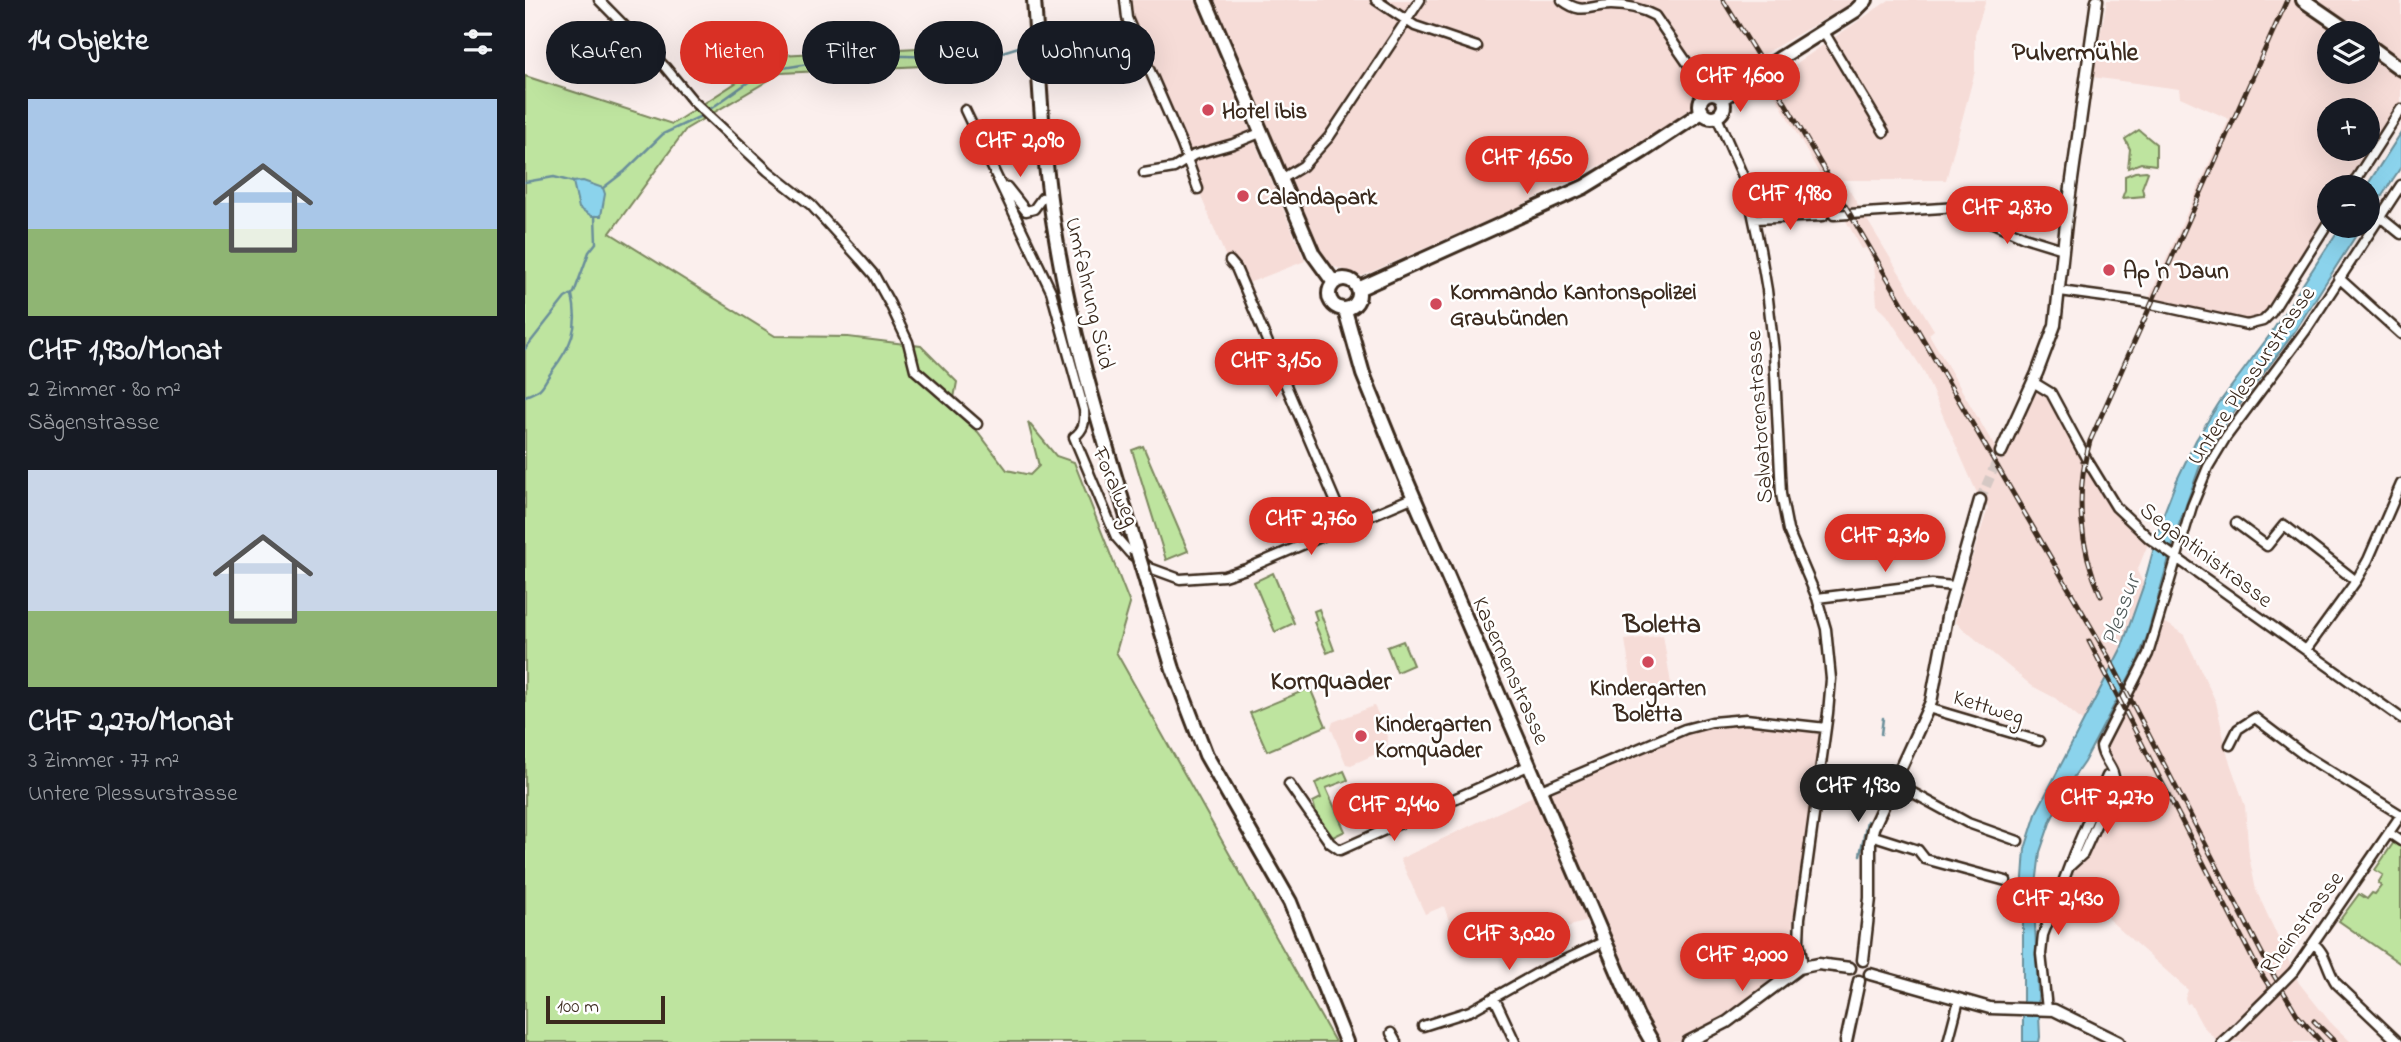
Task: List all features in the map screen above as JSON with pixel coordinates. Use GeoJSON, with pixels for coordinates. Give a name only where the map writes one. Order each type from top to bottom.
{"type":"FeatureCollection","features":[{"type":"Feature","properties":{"kind":"main road","name":"Umfahrung Süd"},"geometry":{"type":"LineString","coordinates":[[1036,0],[1048,186],[1062,271],[1077,338],[1137,551],[1173,669],[1206,755],[1290,902],[1346,1042]]}},
{"type":"Feature","properties":{"kind":"main road"},"geometry":{"type":"LineString","coordinates":[[1205,0],[1313,254],[1334,283]]}},
{"type":"Feature","properties":{"kind":"main road"},"geometry":{"type":"LineString","coordinates":[[1723,98],[1855,11],[1866,0]]}},
{"type":"Feature","properties":{"kind":"main road"},"geometry":{"type":"LineString","coordinates":[[2304,0],[2334,21]]}},
{"type":"Feature","properties":{"kind":"main road"},"geometry":{"type":"LineString","coordinates":[[2380,54],[2401,69]]}},
{"type":"Feature","properties":{"kind":"main road"},"geometry":{"type":"LineString","coordinates":[[1708,93],[1716,93],[1723,98],[1724,109],[1717,117],[1708,117],[1702,112],[1701,100],[1708,93]]}},
{"type":"Feature","properties":{"kind":"main road"},"geometry":{"type":"LineString","coordinates":[[1358,289],[1575,191],[1702,112]]}},
{"type":"Feature","properties":{"kind":"main road"},"geometry":{"type":"LineString","coordinates":[[1346,279],[1353,282],[1358,289],[1357,302],[1345,310],[1331,303],[1329,292],[1334,283],[1346,279]]}},
{"type":"Feature","properties":{"kind":"main road","name":"Kasernenstrasse"},"geometry":{"type":"LineString","coordinates":[[1345,310],[1363,374],[1414,497],[1637,1016],[1652,1042]]}},
{"type":"Feature","properties":{"kind":"street"},"geometry":{"type":"LineString","coordinates":[[599,0],[693,101],[768,171],[810,205],[874,275],[901,325],[915,370],[977,424]]}},
{"type":"Feature","properties":{"kind":"street"},"geometry":{"type":"LineString","coordinates":[[1125,0],[1127,18],[1188,159],[1198,189]]}},
{"type":"Feature","properties":{"kind":"street"},"geometry":{"type":"LineString","coordinates":[[1376,0],[1415,26],[1477,47]]}},
{"type":"Feature","properties":{"kind":"street"},"geometry":{"type":"LineString","coordinates":[[1280,180],[1303,166],[1329,137],[1420,0]]}},
{"type":"Feature","properties":{"kind":"street"},"geometry":{"type":"LineString","coordinates":[[1562,0],[1578,9],[1615,5],[1644,10],[1654,16],[1664,26],[1708,93]]}},
{"type":"Feature","properties":{"kind":"street"},"geometry":{"type":"LineString","coordinates":[[2001,452],[2053,334],[2097,0]]}},
{"type":"Feature","properties":{"kind":"street"},"geometry":{"type":"LineString","coordinates":[[1824,32],[1884,132]]}},
{"type":"Feature","properties":{"kind":"street"},"geometry":{"type":"LineString","coordinates":[[2359,175],[2401,109]]}},
{"type":"Feature","properties":{"kind":"street","name":"Foralweg"},"geometry":{"type":"LineString","coordinates":[[965,110],[1041,267],[1059,315],[1084,410],[1084,425],[1081,432],[1074,437],[1116,537],[1130,554],[1165,576],[1197,580],[1224,576],[1414,497]]}},
{"type":"Feature","properties":{"kind":"street","name":"Salvatorenstrasse"},"geometry":{"type":"LineString","coordinates":[[1717,117],[1742,172],[1754,219],[1772,331],[1781,494],[1792,541],[1817,598],[1826,629],[1831,665],[1830,696],[1800,918],[1799,941],[1803,966]]}},
{"type":"Feature","properties":{"kind":"street"},"geometry":{"type":"LineString","coordinates":[[1144,173],[1174,167],[1194,155],[1233,144],[1260,132]]}},
{"type":"Feature","properties":{"kind":"street","name":"Untere Plessurstrasse"},"geometry":{"type":"LineString","coordinates":[[2380,217],[2401,186]]}},
{"type":"Feature","properties":{"kind":"street"},"geometry":{"type":"LineString","coordinates":[[1003,187],[1007,187],[1026,211],[1034,209],[1042,198]]}},
{"type":"Feature","properties":{"kind":"street"},"geometry":{"type":"LineString","coordinates":[[1834,215],[1958,207],[2024,237],[2063,248]]}},
{"type":"Feature","properties":{"kind":"street"},"geometry":{"type":"LineString","coordinates":[[1754,219],[1823,216]]}},
{"type":"Feature","properties":{"kind":"street"},"geometry":{"type":"LineString","coordinates":[[2380,217],[2401,234]]}},
{"type":"Feature","properties":{"kind":"street"},"geometry":{"type":"LineString","coordinates":[[2060,290],[2142,302],[2247,325],[2263,321],[2271,313],[2318,238]]}},
{"type":"Feature","properties":{"kind":"street","name":"Untere Plessurstrasse"},"geometry":{"type":"LineString","coordinates":[[2070,866],[2083,855],[2113,785],[2114,773],[2102,754],[2101,746],[2143,667],[2174,556],[2213,459],[2306,330],[2366,238]]}},
{"type":"Feature","properties":{"kind":"street"},"geometry":{"type":"LineString","coordinates":[[1230,261],[1236,268],[1346,526]]}},
{"type":"Feature","properties":{"kind":"street"},"geometry":{"type":"LineString","coordinates":[[2339,278],[2401,334]]}},
{"type":"Feature","properties":{"kind":"street","name":"Segantinistrasse"},"geometry":{"type":"LineString","coordinates":[[2033,382],[2051,393],[2116,508],[2150,539],[2401,718]]}},
{"type":"Feature","properties":{"kind":"street"},"geometry":{"type":"LineString","coordinates":[[2306,650],[2368,560],[2401,484]]}},
{"type":"Feature","properties":{"kind":"street"},"geometry":{"type":"LineString","coordinates":[[1863,961],[1870,898],[1871,835],[1929,708],[1954,586],[1980,500]]}},
{"type":"Feature","properties":{"kind":"street"},"geometry":{"type":"LineString","coordinates":[[2236,523],[2267,546],[2284,525],[2356,580]]}},
{"type":"Feature","properties":{"kind":"street"},"geometry":{"type":"LineString","coordinates":[[1817,598],[1933,584],[1954,586]]}},
{"type":"Feature","properties":{"kind":"street","name":"Kettweg"},"geometry":{"type":"LineString","coordinates":[[1929,708],[2039,741]]}},
{"type":"Feature","properties":{"kind":"street"},"geometry":{"type":"LineString","coordinates":[[2230,745],[2238,729],[2255,718],[2304,755],[2401,815]]}},
{"type":"Feature","properties":{"kind":"street"},"geometry":{"type":"LineString","coordinates":[[1541,790],[1685,729],[1712,722],[1746,719],[1826,728]]}},
{"type":"Feature","properties":{"kind":"street"},"geometry":{"type":"LineString","coordinates":[[1289,784],[1330,843],[1341,850],[1530,765]]}},
{"type":"Feature","properties":{"kind":"street","name":"Untere Plessurstrasse"},"geometry":{"type":"LineString","coordinates":[[2045,1009],[2042,943],[2107,776]]}},
{"type":"Feature","properties":{"kind":"street"},"geometry":{"type":"LineString","coordinates":[[1893,782],[1968,823],[2018,841]]}},
{"type":"Feature","properties":{"kind":"street","name":"Rheinstrasse"},"geometry":{"type":"LineString","coordinates":[[2222,1042],[2294,971],[2401,815]]}},
{"type":"Feature","properties":{"kind":"street"},"geometry":{"type":"LineString","coordinates":[[2389,833],[2401,841]]}},
{"type":"Feature","properties":{"kind":"street"},"geometry":{"type":"LineString","coordinates":[[1871,835],[1918,850],[1925,859],[2006,881]]}},
{"type":"Feature","properties":{"kind":"street"},"geometry":{"type":"LineString","coordinates":[[1423,1026],[1462,1014],[1542,970],[1605,941]]}},
{"type":"Feature","properties":{"kind":"street"},"geometry":{"type":"LineString","coordinates":[[2313,943],[2322,952],[2330,975],[2336,983],[2398,1042]]}},
{"type":"Feature","properties":{"kind":"street"},"geometry":{"type":"LineString","coordinates":[[1850,968],[1855,962],[1863,961],[1869,966],[1870,974]]}},
{"type":"Feature","properties":{"kind":"street"},"geometry":{"type":"LineString","coordinates":[[1688,1042],[1727,1022],[1803,966],[1823,964],[1850,968]]}},
{"type":"Feature","properties":{"kind":"street"},"geometry":{"type":"LineString","coordinates":[[1850,968],[1852,976],[1859,981]]}},
{"type":"Feature","properties":{"kind":"street"},"geometry":{"type":"LineString","coordinates":[[1859,981],[1870,974]]}},
{"type":"Feature","properties":{"kind":"street"},"geometry":{"type":"LineString","coordinates":[[1870,974],[1990,1008],[2045,1009],[2075,1019],[2117,1041]]}},
{"type":"Feature","properties":{"kind":"street"},"geometry":{"type":"LineString","coordinates":[[1846,1042],[1859,981]]}},
{"type":"Feature","properties":{"kind":"street"},"geometry":{"type":"LineString","coordinates":[[1494,997],[1514,1042]]}},
{"type":"Feature","properties":{"kind":"street"},"geometry":{"type":"LineString","coordinates":[[1948,1042],[1959,1000]]}},
{"type":"Feature","properties":{"kind":"street"},"geometry":{"type":"LineString","coordinates":[[1391,1033],[1396,1042]]}},
{"type":"Feature","properties":{"kind":"shaded area"},"geometry":{"type":"Polygon","coordinates":[[[1118,0],[1195,0],[1305,261],[1238,287],[1155,84],[1155,21],[1128,21],[1118,0]]]}},
{"type":"Feature","properties":{"kind":"shaded area"},"geometry":{"type":"Polygon","coordinates":[[[1215,0],[1857,0],[1764,54],[1778,76],[1889,0],[1986,0],[1975,34],[1975,71],[1946,180],[1843,180],[1934,330],[1929,334],[1996,449],[2001,452],[2033,382],[2046,389],[2106,493],[2150,539],[2137,571],[2162,620],[2184,635],[2216,702],[2228,757],[2245,806],[2249,856],[2256,890],[2299,983],[2331,1023],[2351,1042],[2228,1042],[2242,1028],[2236,1020],[2216,1040],[2202,1025],[2190,1003],[2187,1004],[2185,998],[2188,990],[2097,909],[2068,879],[2085,857],[2108,815],[2122,784],[2122,775],[2105,746],[2096,741],[2097,738],[2080,719],[2055,698],[2032,686],[1955,622],[1964,583],[1988,508],[1985,502],[1980,500],[1923,370],[1887,315],[1877,305],[1874,263],[1866,248],[1862,249],[1755,60],[1644,143],[1514,209],[1362,276],[1329,265],[1319,252],[1290,194],[1215,0]]]}},
{"type":"Feature","properties":{"kind":"shaded area"},"geometry":{"type":"Polygon","coordinates":[[[2107,0],[2401,0],[2401,111],[2380,144],[2380,98],[2317,98],[2317,161],[2369,161],[2360,175],[2317,175],[2319,238],[2271,313],[2258,324],[2148,300],[2229,119],[2180,97],[2179,89],[2092,77],[2107,0]]]}},
{"type":"Feature","properties":{"kind":"shaded area","name":"Kindergarten Boletta"},"geometry":{"type":"Polygon","coordinates":[[[1663,635],[1671,684],[1633,691],[1625,640],[1663,635]]]}},
{"type":"Feature","properties":{"kind":"shaded area","name":"Kindergarten Kornquader"},"geometry":{"type":"Polygon","coordinates":[[[1374,706],[1388,740],[1387,749],[1351,765],[1346,764],[1331,728],[1333,722],[1374,706]]]}},
{"type":"Feature","properties":{"kind":"shaded area"},"geometry":{"type":"Polygon","coordinates":[[[1729,722],[1824,730],[1802,896],[1800,962],[1728,1020],[1679,1042],[1648,1042],[1588,921],[1461,957],[1444,906],[1425,914],[1400,859],[1533,796],[1550,781],[1698,725],[1729,722]]]}},
{"type":"Feature","properties":{"kind":"green space"},"geometry":{"type":"Polygon","coordinates":[[[914,48],[914,66],[900,67],[900,49],[914,48]]]}},
{"type":"Feature","properties":{"kind":"green space"},"geometry":{"type":"Polygon","coordinates":[[[802,54],[802,72],[788,73],[788,55],[802,54]]]}},
{"type":"Feature","properties":{"kind":"green space"},"geometry":{"type":"Polygon","coordinates":[[[525,76],[672,124],[734,84],[762,84],[686,129],[610,233],[775,336],[848,337],[921,346],[957,382],[952,409],[978,432],[1007,470],[1030,475],[1039,466],[1028,422],[1056,456],[1074,462],[1130,604],[1116,652],[1335,1042],[525,1042],[525,76]]]}},
{"type":"Feature","properties":{"kind":"green space"},"geometry":{"type":"Polygon","coordinates":[[[2139,130],[2156,144],[2156,165],[2141,163],[2128,168],[2130,149],[2125,139],[2139,130]]]}},
{"type":"Feature","properties":{"kind":"green space"},"geometry":{"type":"Polygon","coordinates":[[[2148,172],[2142,188],[2144,196],[2122,198],[2125,176],[2148,172]]]}},
{"type":"Feature","properties":{"kind":"green space"},"geometry":{"type":"Polygon","coordinates":[[[1143,446],[1188,551],[1166,560],[1132,450],[1143,446]]]}},
{"type":"Feature","properties":{"kind":"green space"},"geometry":{"type":"Polygon","coordinates":[[[1273,573],[1294,623],[1275,632],[1254,582],[1273,573]]]}},
{"type":"Feature","properties":{"kind":"green space"},"geometry":{"type":"Polygon","coordinates":[[[1319,609],[1334,650],[1327,653],[1314,622],[1317,620],[1314,611],[1319,609]]]}},
{"type":"Feature","properties":{"kind":"green space"},"geometry":{"type":"Polygon","coordinates":[[[1403,641],[1413,665],[1397,672],[1387,647],[1403,641]]]}},
{"type":"Feature","properties":{"kind":"green space"},"geometry":{"type":"Polygon","coordinates":[[[1310,688],[1326,726],[1267,751],[1250,713],[1310,688]]]}},
{"type":"Feature","properties":{"kind":"green space"},"geometry":{"type":"Polygon","coordinates":[[[1344,771],[1348,780],[1326,788],[1345,831],[1331,838],[1318,820],[1313,802],[1321,798],[1315,783],[1344,771]]]}},
{"type":"Feature","properties":{"kind":"green space"},"geometry":{"type":"Polygon","coordinates":[[[2394,842],[2401,846],[2401,964],[2339,921],[2359,894],[2367,899],[2381,886],[2378,883],[2383,875],[2375,870],[2394,842]]]}},
{"type":"Feature","properties":{"kind":"water"},"geometry":{"type":"Polygon","coordinates":[[[2401,133],[2401,167],[2380,199],[2380,175],[2374,175],[2401,133]]]}},
{"type":"Feature","properties":{"kind":"water"},"geometry":{"type":"Polygon","coordinates":[[[583,181],[603,188],[605,194],[601,216],[592,216],[579,208],[573,182],[583,181]]]}},
{"type":"Feature","properties":{"kind":"water"},"geometry":{"type":"Polygon","coordinates":[[[2333,238],[2354,238],[2293,334],[2220,431],[2200,466],[2177,530],[2137,662],[2084,762],[2066,788],[2051,820],[2040,852],[2034,902],[2040,1037],[2039,1042],[2023,1042],[2023,878],[2025,849],[2037,811],[2121,649],[2144,584],[2162,518],[2196,440],[2219,403],[2269,336],[2333,238]]]}},
{"type":"Feature","properties":{"kind":"waterway"},"geometry":{"type":"LineString","coordinates":[[603,188],[663,134],[699,117],[764,71],[865,55],[983,58],[1017,47]]}},
{"type":"Feature","properties":{"kind":"waterway"},"geometry":{"type":"LineString","coordinates":[[525,182],[554,177],[573,182]]}},
{"type":"Feature","properties":{"kind":"waterway"},"geometry":{"type":"LineString","coordinates":[[525,349],[565,298],[574,293],[589,252],[596,243],[595,216]]}},
{"type":"Feature","properties":{"kind":"waterway"},"geometry":{"type":"LineString","coordinates":[[525,396],[542,387],[569,345],[575,317],[572,295]]}},
{"type":"Feature","properties":{"kind":"waterway"},"geometry":{"type":"LineString","coordinates":[[1881,734],[1883,718]]}},
{"type":"Feature","properties":{"kind":"waterway"},"geometry":{"type":"LineString","coordinates":[[1877,801],[1882,791],[1882,782]]}},
{"type":"Feature","properties":{"kind":"waterway"},"geometry":{"type":"LineString","coordinates":[[1860,855],[1867,821]]}},
{"type":"Feature","properties":{"kind":"tunnel"},"geometry":{"type":"LineString","coordinates":[[1980,500],[2001,452]]}},
{"type":"Feature","properties":{"kind":"railway"},"geometry":{"type":"LineString","coordinates":[[1723,0],[2108,656],[2270,969],[2298,1016],[2321,1042]]}},
{"type":"Feature","properties":{"kind":"railway"},"geometry":{"type":"LineString","coordinates":[[2101,596],[2088,558],[2082,519],[2082,480],[2090,441],[2287,0]]}},
{"type":"Feature","properties":{"kind":"railway"},"geometry":{"type":"LineString","coordinates":[[2089,641],[2257,967],[2274,994]]}},
{"type":"Feature","properties":{"kind":"railway"},"geometry":{"type":"LineString","coordinates":[[2314,1021],[2335,1042]]}},
{"type":"Feature","properties":{"kind":"place","name":"Hotel ibis"},"geometry":{"type":"Point","coordinates":[1208,110]}},
{"type":"Feature","properties":{"kind":"place","name":"Calandapark"},"geometry":{"type":"Point","coordinates":[1243,196]}},
{"type":"Feature","properties":{"kind":"place","name":"Ap 'n Daun"},"geometry":{"type":"Point","coordinates":[2109,270]}},
{"type":"Feature","properties":{"kind":"place","name":"Kommando Kantonspolizei Graubünden"},"geometry":{"type":"Point","coordinates":[1436,304]}},
{"type":"Feature","properties":{"kind":"place","name":"Kindergarten Boletta"},"geometry":{"type":"Point","coordinates":[1648,662]}},
{"type":"Feature","properties":{"kind":"place","name":"Kindergarten Kornquader"},"geometry":{"type":"Point","coordinates":[1361,736]}},
{"type":"Feature","properties":{"kind":"district","name":"Pulvermühle"},"geometry":{"type":"Point","coordinates":[2075,51]}},
{"type":"Feature","properties":{"kind":"district","name":"Boletta"},"geometry":{"type":"Point","coordinates":[1662,623]}},
{"type":"Feature","properties":{"kind":"district","name":"Kornquader"},"geometry":{"type":"Point","coordinates":[1331,680]}},
{"type":"Feature","properties":{"kind":"water label","name":"Plessur"},"geometry":{"type":"Point","coordinates":[2120,610]}}]}
